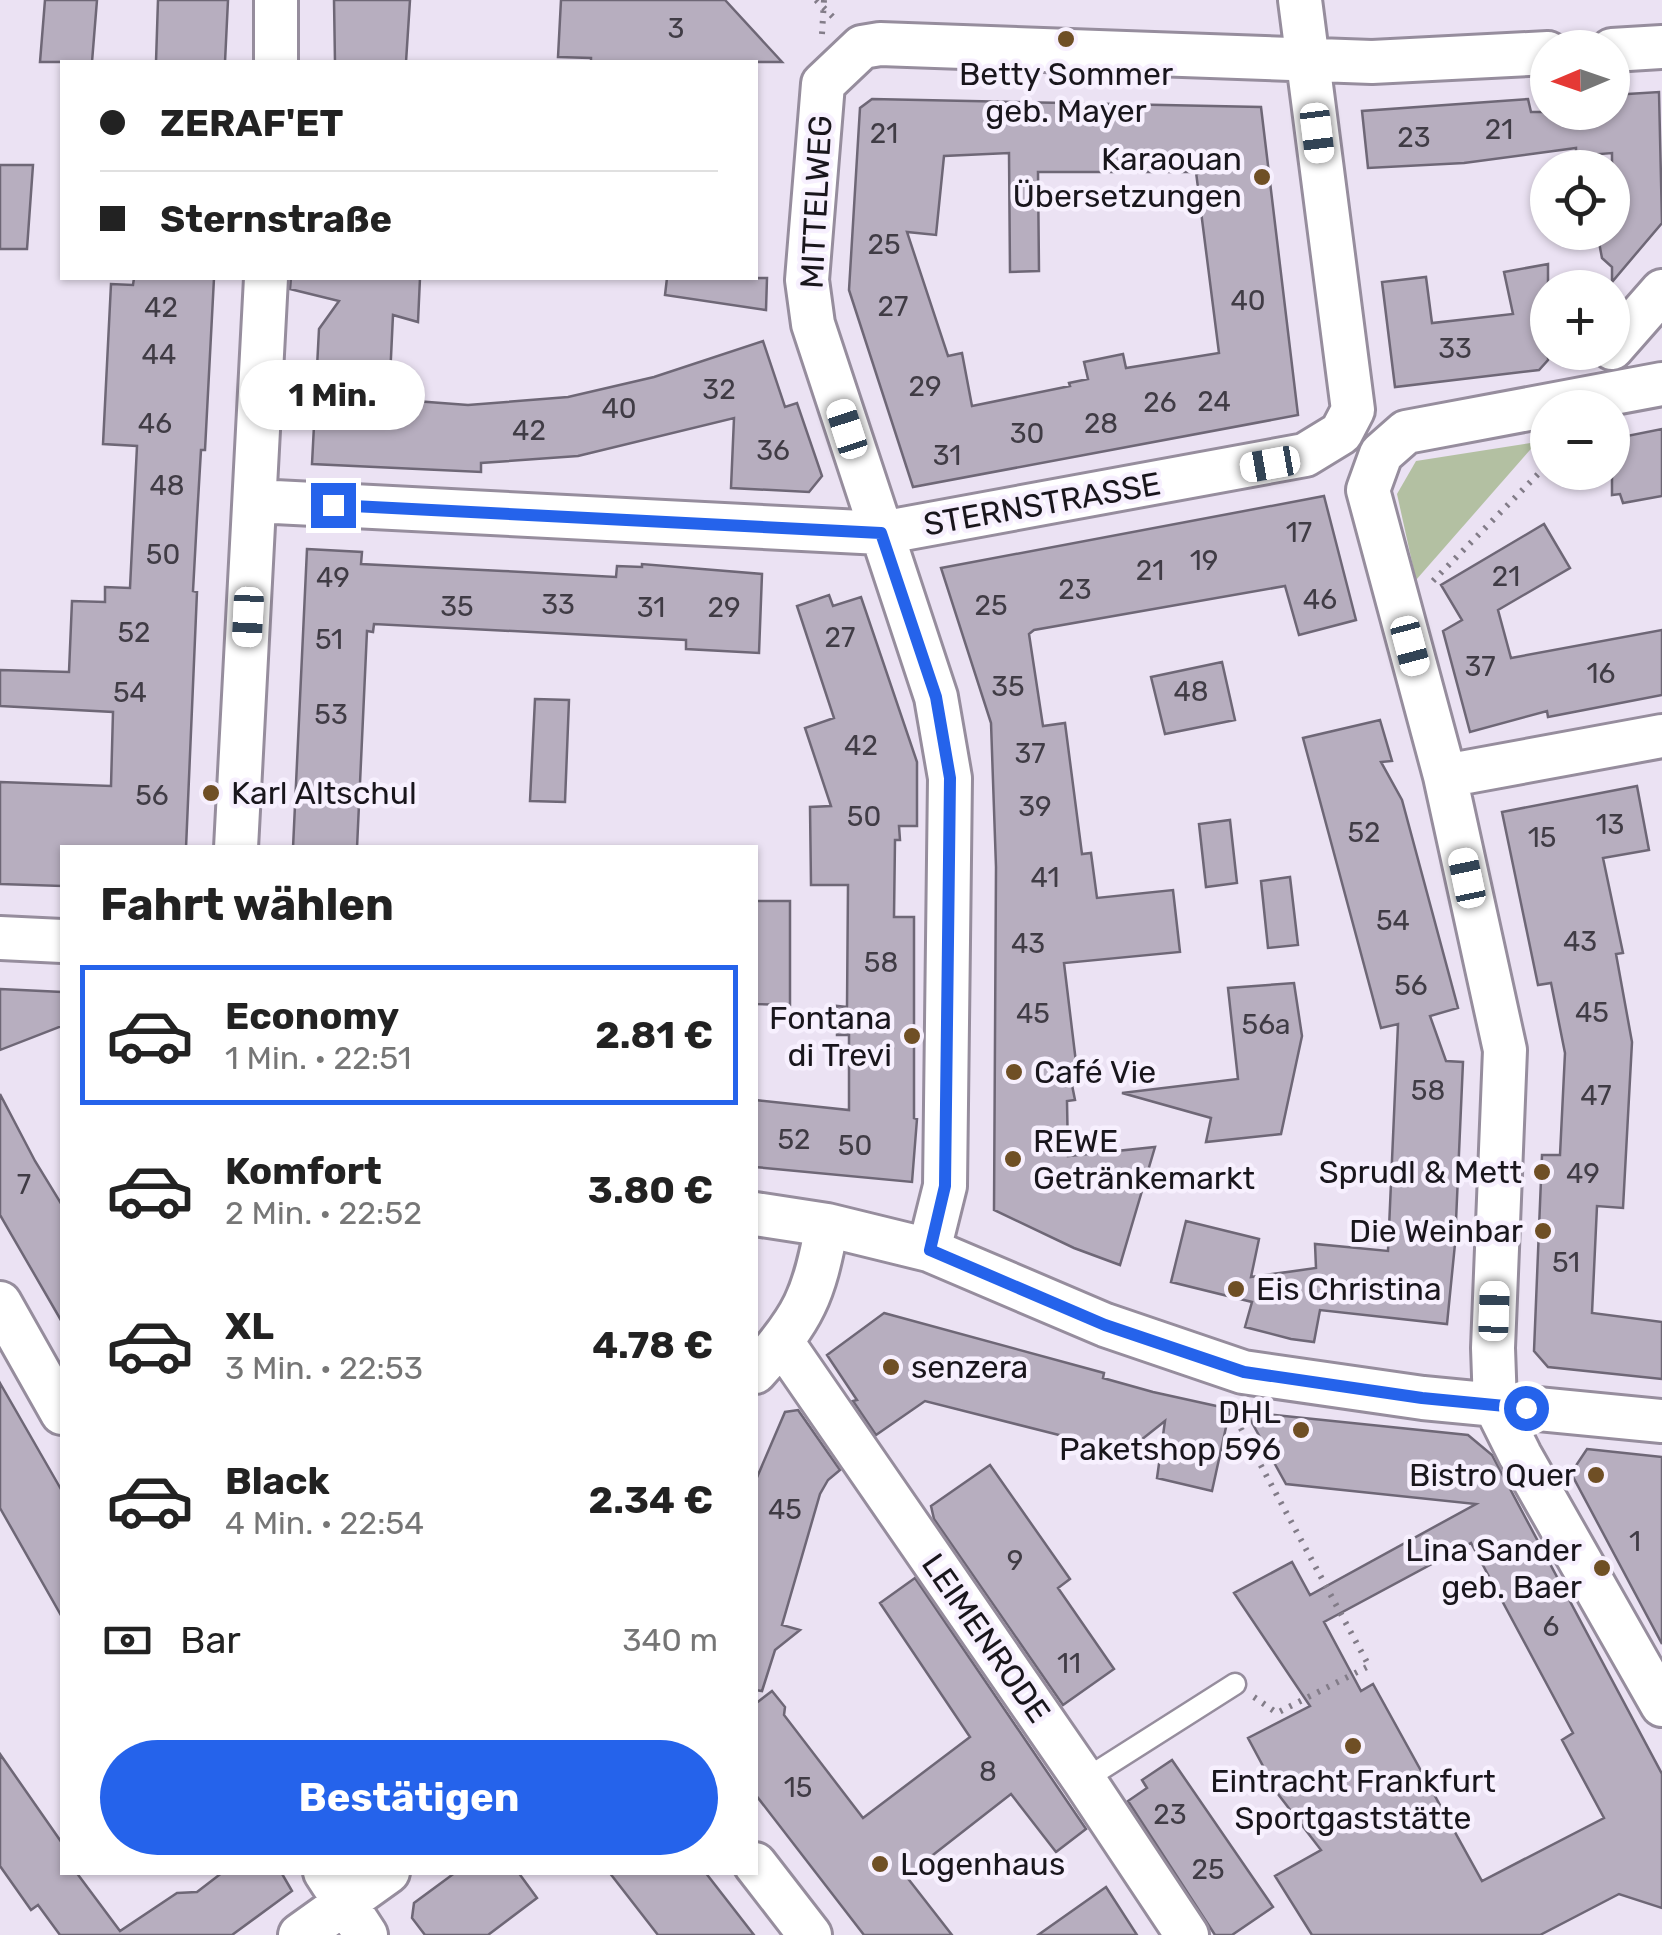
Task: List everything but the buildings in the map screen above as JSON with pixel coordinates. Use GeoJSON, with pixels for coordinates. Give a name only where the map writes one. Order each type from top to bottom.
{"type":"FeatureCollection","features":[{"type":"Feature","properties":{"kind":"street"},"geometry":{"type":"LineString","coordinates":[[276,0],[276,60]]}},
{"type":"Feature","properties":{"kind":"street"},"geometry":{"type":"LineString","coordinates":[[1300,0],[1307,59],[1372,62],[1530,54]]}},
{"type":"Feature","properties":{"kind":"street","name":"MITTELWEG"},"geometry":{"type":"LineString","coordinates":[[930,1250],[945,1186],[950,778],[936,697],[813,324],[807,280],[822,84],[862,48],[880,44],[1307,59]]}},
{"type":"Feature","properties":{"kind":"street"},"geometry":{"type":"LineString","coordinates":[[1630,49],[1662,47]]}},
{"type":"Feature","properties":{"kind":"street","name":"STERNSTRASSE"},"geometry":{"type":"LineString","coordinates":[[255,501],[881,533],[1305,455],[1341,434],[1352,410],[1307,59]]}},
{"type":"Feature","properties":{"kind":"street"},"geometry":{"type":"LineString","coordinates":[[236,845],[266,280]]}},
{"type":"Feature","properties":{"kind":"street"},"geometry":{"type":"LineString","coordinates":[[1630,327],[1662,291]]}},
{"type":"Feature","properties":{"kind":"street"},"geometry":{"type":"LineString","coordinates":[[1575,390],[1593,370]]}},
{"type":"Feature","properties":{"kind":"street"},"geometry":{"type":"LineString","coordinates":[[1630,390],[1662,384]]}},
{"type":"Feature","properties":{"kind":"street"},"geometry":{"type":"LineString","coordinates":[[1530,409],[1406,432],[1381,454],[1368,490],[1445,776],[1505,1050],[1493,1348],[1495,1405],[1662,1705]]}},
{"type":"Feature","properties":{"kind":"street"},"geometry":{"type":"LineString","coordinates":[[1445,776],[1662,736]]}},
{"type":"Feature","properties":{"kind":"street"},"geometry":{"type":"LineString","coordinates":[[0,938],[60,941]]}},
{"type":"Feature","properties":{"kind":"street"},"geometry":{"type":"LineString","coordinates":[[758,1214],[828,1225],[930,1250],[1105,1325],[1244,1372],[1495,1405],[1662,1421]]}},
{"type":"Feature","properties":{"kind":"street"},"geometry":{"type":"LineString","coordinates":[[768,1357],[808,1304],[828,1225]]}},
{"type":"Feature","properties":{"kind":"street"},"geometry":{"type":"LineString","coordinates":[[0,1303],[60,1409]]}},
{"type":"Feature","properties":{"kind":"street","name":"LEIMENRODE"},"geometry":{"type":"LineString","coordinates":[[768,1357],[1084,1780],[1187,1935]]}},
{"type":"Feature","properties":{"kind":"street"},"geometry":{"type":"LineString","coordinates":[[758,1868],[810,1935]]}},
{"type":"Feature","properties":{"kind":"street"},"geometry":{"type":"LineString","coordinates":[[300,1935],[384,1875]]}},
{"type":"Feature","properties":{"kind":"lane"},"geometry":{"type":"LineString","coordinates":[[1084,1780],[1235,1684]]}},
{"type":"Feature","properties":{"kind":"path"},"geometry":{"type":"LineString","coordinates":[[1401,614],[1530,482]]}},
{"type":"Feature","properties":{"kind":"path"},"geometry":{"type":"LineString","coordinates":[[1235,1684],[1277,1712],[1369,1666],[1238,1424],[1244,1372]]}},
{"type":"Feature","properties":{"kind":"green space"},"geometry":{"type":"Polygon","coordinates":[[[1530,443],[1530,450],[1416,580],[1397,494],[1416,461],[1530,443]]]}},
{"type":"Feature","properties":{"kind":"place","name":"Betty Sommer geb. Mayer"},"geometry":{"type":"Point","coordinates":[1066,39]}},
{"type":"Feature","properties":{"kind":"place","name":"Karaouan Übersetzungen"},"geometry":{"type":"Point","coordinates":[1262,177]}},
{"type":"Feature","properties":{"kind":"place","name":"Karl Altschul"},"geometry":{"type":"Point","coordinates":[211,793]}},
{"type":"Feature","properties":{"kind":"place","name":"Fontana di Trevi"},"geometry":{"type":"Point","coordinates":[912,1036]}},
{"type":"Feature","properties":{"kind":"place","name":"Café Vie"},"geometry":{"type":"Point","coordinates":[1014,1072]}},
{"type":"Feature","properties":{"kind":"place","name":"REWE Getränkemarkt"},"geometry":{"type":"Point","coordinates":[1013,1159]}},
{"type":"Feature","properties":{"kind":"place","name":"Sprudl & Mett"},"geometry":{"type":"Point","coordinates":[1542,1172]}},
{"type":"Feature","properties":{"kind":"place","name":"Die Weinbar"},"geometry":{"type":"Point","coordinates":[1543,1231]}},
{"type":"Feature","properties":{"kind":"place","name":"Eis Christina"},"geometry":{"type":"Point","coordinates":[1236,1289]}},
{"type":"Feature","properties":{"kind":"place","name":"senzera"},"geometry":{"type":"Point","coordinates":[891,1367]}},
{"type":"Feature","properties":{"kind":"place","name":"DHL Paketshop 596"},"geometry":{"type":"Point","coordinates":[1301,1430]}},
{"type":"Feature","properties":{"kind":"place","name":"Bistro Quer"},"geometry":{"type":"Point","coordinates":[1596,1475]}},
{"type":"Feature","properties":{"kind":"place","name":"Lina Sander geb. Baer"},"geometry":{"type":"Point","coordinates":[1602,1568]}},
{"type":"Feature","properties":{"kind":"place","name":"Eintracht Frankfurt Sportgaststätte"},"geometry":{"type":"Point","coordinates":[1353,1746]}},
{"type":"Feature","properties":{"kind":"place","name":"Logenhaus"},"geometry":{"type":"Point","coordinates":[880,1864]}},
{"type":"Feature","properties":{"kind":"route"},"geometry":{"type":"LineString","coordinates":[[333,505],[881,533],[936,697],[950,778],[945,1186],[930,1250],[1105,1325],[1244,1372],[1422,1398],[1526,1408]]}}]}
